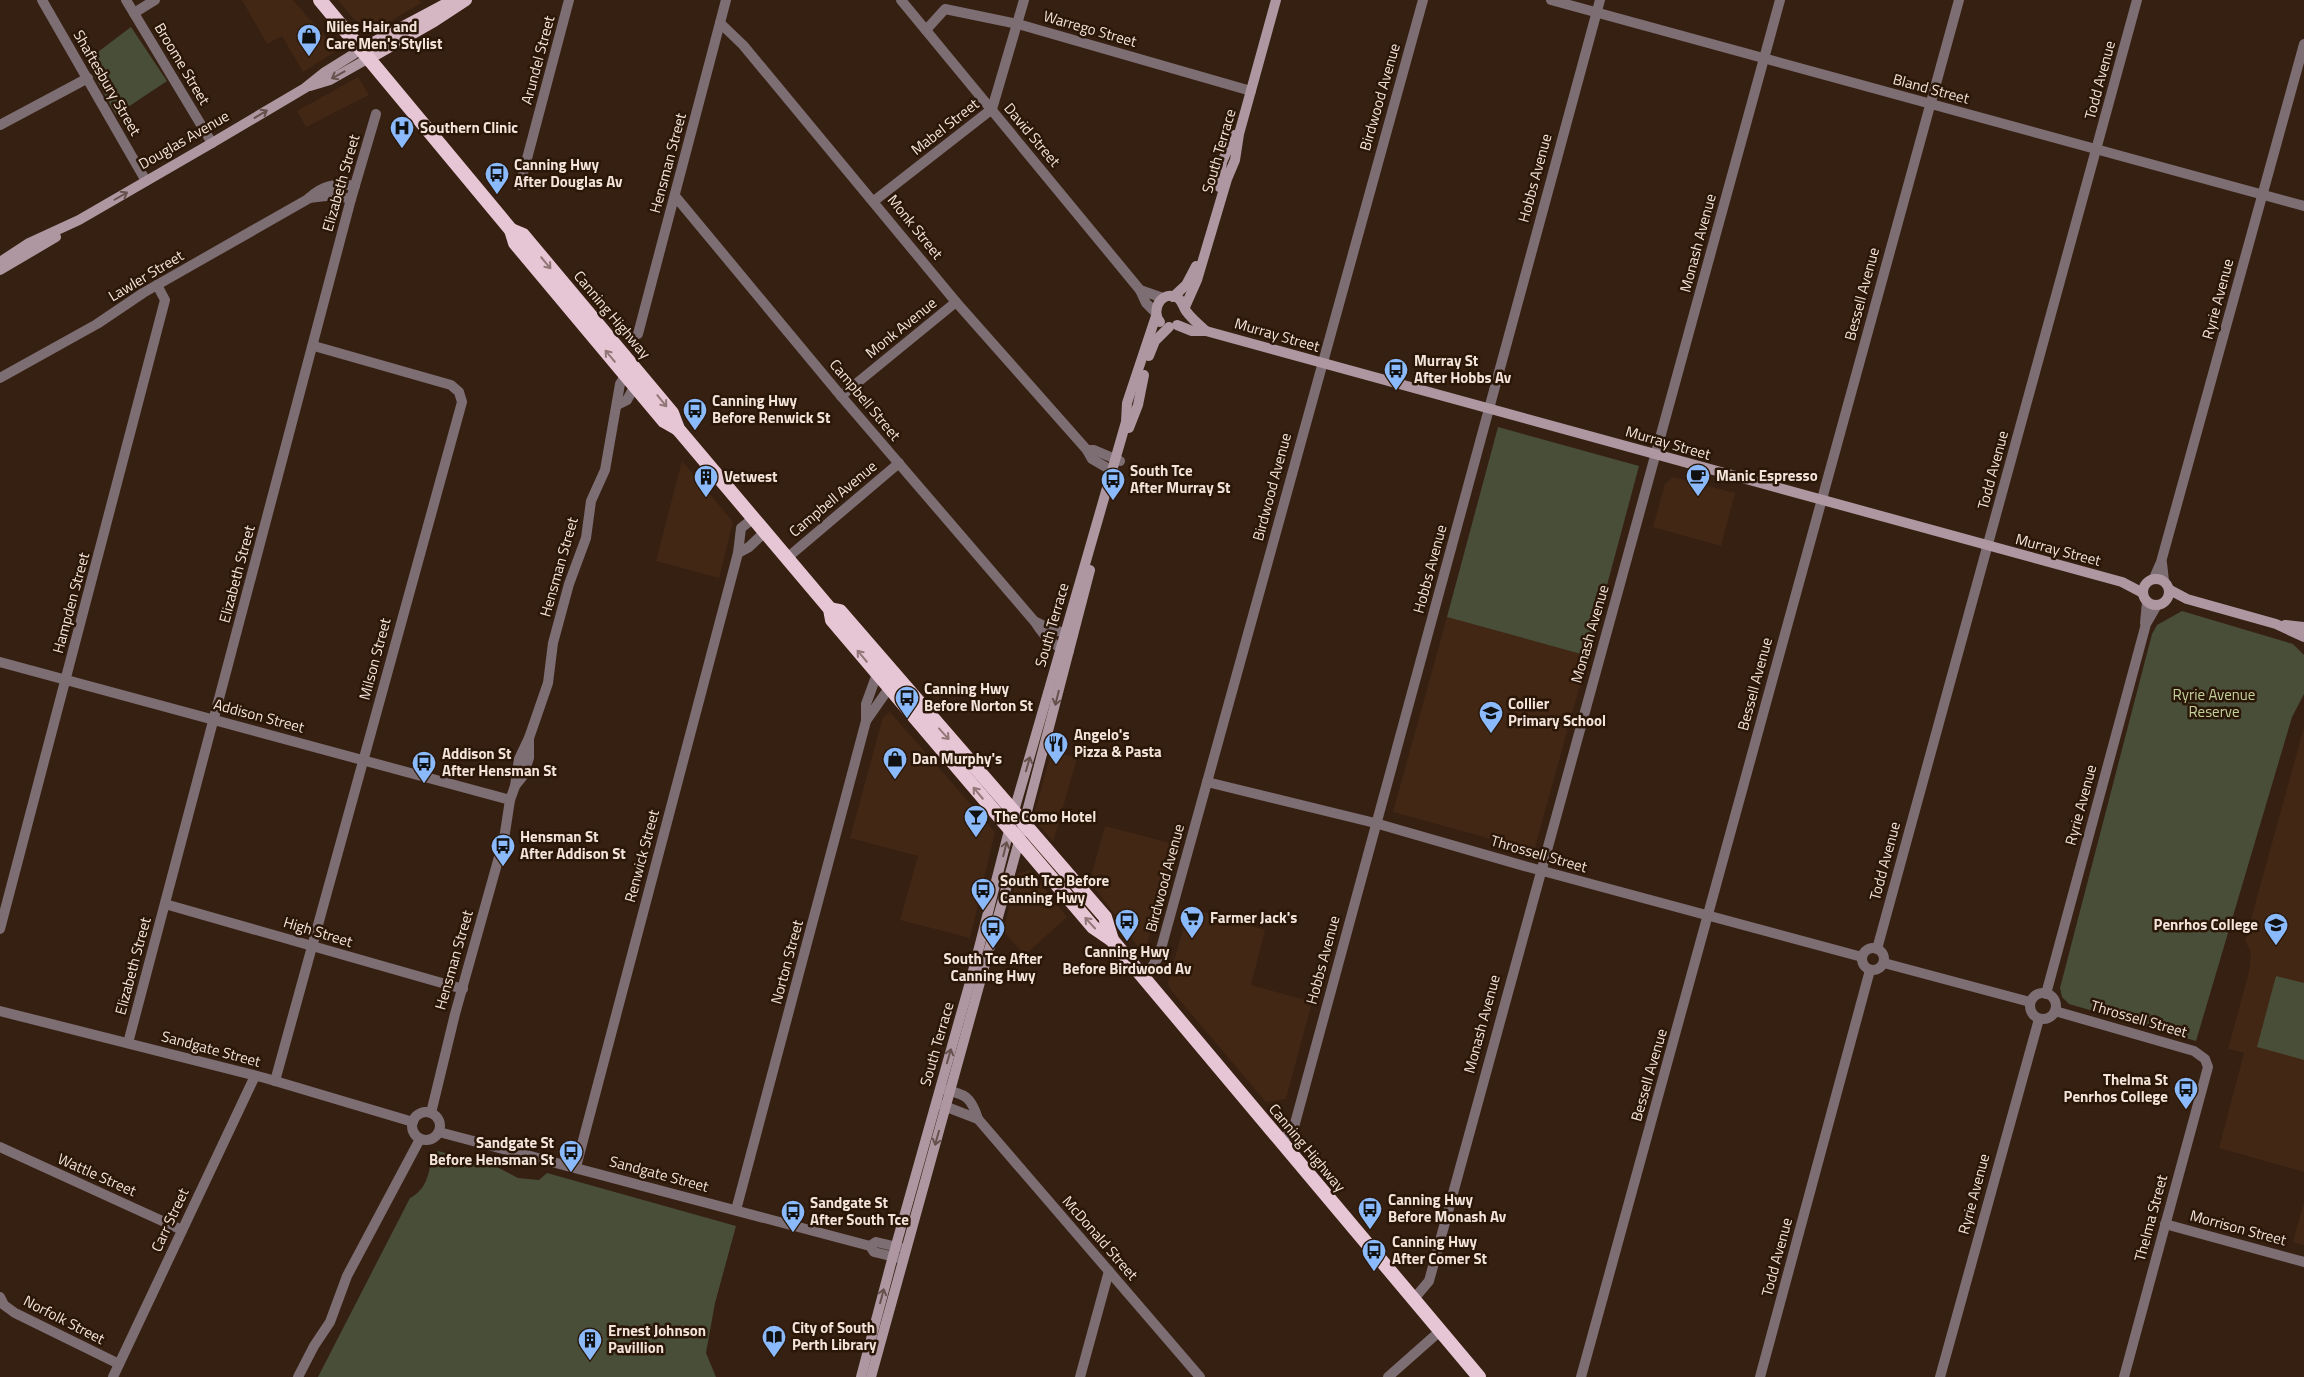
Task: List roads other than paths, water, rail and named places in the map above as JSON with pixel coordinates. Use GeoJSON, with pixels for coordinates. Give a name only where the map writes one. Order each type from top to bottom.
{"type":"FeatureCollection","features":[{"type":"Feature","properties":{"kind":"highway","name":"Canning Highway"},"geometry":{"type":"LineString","coordinates":[[320,0],[511,230],[523,236],[634,375],[672,413],[678,429],[830,609],[832,620],[877,674],[1093,927],[1112,940],[1478,1377]]}},
{"type":"Feature","properties":{"kind":"highway","name":"Canning Highway"},"geometry":{"type":"LineString","coordinates":[[830,609],[840,611],[923,710],[1014,811],[1105,918],[1112,940]]}},
{"type":"Feature","properties":{"kind":"main road","name":"Douglas Avenue"},"geometry":{"type":"LineString","coordinates":[[366,54],[454,0]]}},
{"type":"Feature","properties":{"kind":"main road","name":"Douglas Avenue"},"geometry":{"type":"LineString","coordinates":[[0,262],[29,243],[79,220],[212,144],[305,88],[342,60],[366,54],[434,21],[466,0]]}},
{"type":"Feature","properties":{"kind":"main road","name":"South Terrace"},"geometry":{"type":"LineString","coordinates":[[1185,309],[1197,280],[1227,179],[1233,167],[1269,0]]}},
{"type":"Feature","properties":{"kind":"main road","name":"South Terrace"},"geometry":{"type":"LineString","coordinates":[[1168,298],[1186,285],[1196,266],[1217,196],[1222,162],[1232,141],[1249,90],[1276,0]]}},
{"type":"Feature","properties":{"kind":"main road","name":"Douglas Avenue"},"geometry":{"type":"LineString","coordinates":[[0,270],[64,232],[79,220]]}},
{"type":"Feature","properties":{"kind":"main road"},"geometry":{"type":"LineString","coordinates":[[1168,298],[1180,300],[1185,309],[1183,319],[1173,326],[1161,324],[1156,314],[1157,304],[1168,298]]}},
{"type":"Feature","properties":{"kind":"main road","name":"Murray Street"},"geometry":{"type":"LineString","coordinates":[[1185,309],[1206,331]]}},
{"type":"Feature","properties":{"kind":"main road","name":"South Terrace"},"geometry":{"type":"LineString","coordinates":[[1015,835],[1024,823],[1069,634],[1117,460],[1126,422],[1127,403],[1156,314]]}},
{"type":"Feature","properties":{"kind":"main road","name":"South Terrace"},"geometry":{"type":"LineString","coordinates":[[1117,460],[1138,405],[1151,349],[1160,334],[1173,326]]}},
{"type":"Feature","properties":{"kind":"main road","name":"Murray Street"},"geometry":{"type":"LineString","coordinates":[[1173,326],[1192,331],[1206,331],[2122,582],[2156,580]]}},
{"type":"Feature","properties":{"kind":"main road"},"geometry":{"type":"LineString","coordinates":[[2168,596],[2156,580],[2143,588],[2149,600],[2168,596],[2187,599],[2276,624],[2304,636]]}},
{"type":"Feature","properties":{"kind":"main road","name":"Murray Street"},"geometry":{"type":"LineString","coordinates":[[2122,582],[2149,600]]}},
{"type":"Feature","properties":{"kind":"main road"},"geometry":{"type":"LineString","coordinates":[[2276,624],[2304,627]]}},
{"type":"Feature","properties":{"kind":"main road","name":"South Terrace"},"geometry":{"type":"LineString","coordinates":[[862,1377],[899,1253],[1015,835],[1014,811],[1065,650]]}},
{"type":"Feature","properties":{"kind":"main road","name":"South Terrace"},"geometry":{"type":"LineString","coordinates":[[871,1377],[899,1253]]}},
{"type":"Feature","properties":{"kind":"street","name":"Shaftesbury Street"},"geometry":{"type":"LineString","coordinates":[[42,0],[146,182]]}},
{"type":"Feature","properties":{"kind":"street","name":"Broome Street"},"geometry":{"type":"LineString","coordinates":[[126,0],[212,144]]}},
{"type":"Feature","properties":{"kind":"street"},"geometry":{"type":"LineString","coordinates":[[134,12],[155,0]]}},
{"type":"Feature","properties":{"kind":"street","name":"Arundel Street"},"geometry":{"type":"LineString","coordinates":[[520,185],[569,0]]}},
{"type":"Feature","properties":{"kind":"street","name":"Hensman Street"},"geometry":{"type":"LineString","coordinates":[[638,334],[726,0]]}},
{"type":"Feature","properties":{"kind":"street","name":"David Street"},"geometry":{"type":"LineString","coordinates":[[901,0],[1140,290],[1146,303],[1156,314]]}},
{"type":"Feature","properties":{"kind":"street","name":"Mabel Street"},"geometry":{"type":"LineString","coordinates":[[874,201],[992,110],[1024,0]]}},
{"type":"Feature","properties":{"kind":"street","name":"Birdwood Avenue"},"geometry":{"type":"LineString","coordinates":[[1144,979],[1159,956],[1321,363],[1423,0]]}},
{"type":"Feature","properties":{"kind":"street","name":"Bland Street"},"geometry":{"type":"LineString","coordinates":[[1551,0],[2304,206]]}},
{"type":"Feature","properties":{"kind":"street","name":"Hobbs Avenue"},"geometry":{"type":"LineString","coordinates":[[1281,1142],[1294,1126],[1600,0]]}},
{"type":"Feature","properties":{"kind":"street","name":"Monash Avenue"},"geometry":{"type":"LineString","coordinates":[[1413,1300],[1429,1282],[1540,870],[1780,0]]}},
{"type":"Feature","properties":{"kind":"street","name":"Bessell Avenue"},"geometry":{"type":"LineString","coordinates":[[1581,1377],[1958,0]]}},
{"type":"Feature","properties":{"kind":"street","name":"Todd Avenue"},"geometry":{"type":"LineString","coordinates":[[1877,949],[2137,0]]}},
{"type":"Feature","properties":{"kind":"street","name":"Warrego Street"},"geometry":{"type":"LineString","coordinates":[[926,30],[944,9],[1018,24],[1249,90]]}},
{"type":"Feature","properties":{"kind":"street","name":"Monk Street"},"geometry":{"type":"LineString","coordinates":[[720,23],[743,45],[956,302],[1087,450],[1092,459],[1114,472]]}},
{"type":"Feature","properties":{"kind":"street","name":"Ryrie Avenue"},"geometry":{"type":"LineString","coordinates":[[2156,580],[2304,44]]}},
{"type":"Feature","properties":{"kind":"street"},"geometry":{"type":"LineString","coordinates":[[0,124],[88,78]]}},
{"type":"Feature","properties":{"kind":"street","name":"Elizabeth Street"},"geometry":{"type":"LineString","coordinates":[[128,1043],[314,346],[351,199],[376,114]]}},
{"type":"Feature","properties":{"kind":"street","name":"Lawler Street"},"geometry":{"type":"LineString","coordinates":[[0,378],[97,324],[157,286],[308,198],[323,187],[355,186]]}},
{"type":"Feature","properties":{"kind":"street","name":"Lawler Street"},"geometry":{"type":"LineString","coordinates":[[308,198],[334,195],[351,199]]}},
{"type":"Feature","properties":{"kind":"street","name":"Campbell Street"},"geometry":{"type":"LineString","coordinates":[[675,196],[841,396],[1035,622],[1042,634],[1065,650]]}},
{"type":"Feature","properties":{"kind":"street","name":"Hampden Street"},"geometry":{"type":"LineString","coordinates":[[0,929],[165,301],[157,286]]}},
{"type":"Feature","properties":{"kind":"street"},"geometry":{"type":"LineString","coordinates":[[1140,290],[1168,298]]}},
{"type":"Feature","properties":{"kind":"street","name":"Monk Avenue"},"geometry":{"type":"LineString","coordinates":[[841,396],[956,302]]}},
{"type":"Feature","properties":{"kind":"street","name":"Milson Street"},"geometry":{"type":"LineString","coordinates":[[275,1081],[462,402],[459,392],[451,386],[314,346]]}},
{"type":"Feature","properties":{"kind":"street"},"geometry":{"type":"LineString","coordinates":[[617,405],[627,400],[634,375]]}},
{"type":"Feature","properties":{"kind":"street","name":"Hensman Street"},"geometry":{"type":"LineString","coordinates":[[431,1113],[504,839],[510,800],[516,786],[516,770],[548,683],[550,652],[588,529],[591,501],[605,470],[620,384],[634,375]]}},
{"type":"Feature","properties":{"kind":"street"},"geometry":{"type":"LineString","coordinates":[[1087,450],[1094,450],[1117,460]]}},
{"type":"Feature","properties":{"kind":"street","name":"Campbell Avenue"},"geometry":{"type":"LineString","coordinates":[[787,558],[899,463]]}},
{"type":"Feature","properties":{"kind":"street","name":"Renwick Street"},"geometry":{"type":"LineString","coordinates":[[576,1167],[738,553],[741,528],[754,518]]}},
{"type":"Feature","properties":{"kind":"street"},"geometry":{"type":"LineString","coordinates":[[738,553],[749,547],[765,532]]}},
{"type":"Feature","properties":{"kind":"street","name":"Ryrie Avenue"},"geometry":{"type":"LineString","coordinates":[[2046,994],[2146,624],[2149,600]]}},
{"type":"Feature","properties":{"kind":"street","name":"Campbell Street"},"geometry":{"type":"LineString","coordinates":[[1035,622],[1050,629],[1069,634]]}},
{"type":"Feature","properties":{"kind":"street","name":"Addison Street"},"geometry":{"type":"LineString","coordinates":[[0,662],[510,800]]}},
{"type":"Feature","properties":{"kind":"street","name":"Norton Street"},"geometry":{"type":"LineString","coordinates":[[736,1210],[866,720],[866,704],[877,674]]}},
{"type":"Feature","properties":{"kind":"street","name":"Norton Street"},"geometry":{"type":"LineString","coordinates":[[866,720],[890,688]]}},
{"type":"Feature","properties":{"kind":"street","name":"Throssell Street"},"geometry":{"type":"LineString","coordinates":[[1207,782],[1375,823],[1540,870],[1862,957]]}},
{"type":"Feature","properties":{"kind":"street","name":"High Street"},"geometry":{"type":"LineString","coordinates":[[165,904],[463,989]]}},
{"type":"Feature","properties":{"kind":"street"},"geometry":{"type":"LineString","coordinates":[[1868,949],[1877,949],[1882,953],[1884,963],[1877,970],[1870,970],[1864,967],[1862,957],[1868,949]]}},
{"type":"Feature","properties":{"kind":"street"},"geometry":{"type":"LineString","coordinates":[[1884,963],[2030,1002]]}},
{"type":"Feature","properties":{"kind":"street","name":"Todd Avenue"},"geometry":{"type":"LineString","coordinates":[[1760,1377],[1870,970]]}},
{"type":"Feature","properties":{"kind":"street"},"geometry":{"type":"LineString","coordinates":[[2038,994],[2046,994],[2053,998],[2054,1011],[2050,1017],[2039,1019],[2032,1014],[2030,1002],[2038,994]]}},
{"type":"Feature","properties":{"kind":"street","name":"Sandgate Street"},"geometry":{"type":"LineString","coordinates":[[0,1011],[275,1081],[413,1122]]}},
{"type":"Feature","properties":{"kind":"street","name":"Throssell Street"},"geometry":{"type":"LineString","coordinates":[[2054,1011],[2194,1051],[2205,1059],[2208,1067]]}},
{"type":"Feature","properties":{"kind":"street","name":"Ryrie Avenue"},"geometry":{"type":"LineString","coordinates":[[1940,1377],[2039,1019]]}},
{"type":"Feature","properties":{"kind":"street","name":"Thelma Street"},"geometry":{"type":"LineString","coordinates":[[2124,1377],[2208,1067]]}},
{"type":"Feature","properties":{"kind":"street","name":"Carr Street"},"geometry":{"type":"LineString","coordinates":[[113,1377],[255,1076]]}},
{"type":"Feature","properties":{"kind":"street","name":"McDonald Street"},"geometry":{"type":"LineString","coordinates":[[944,1089],[968,1098],[972,1102],[978,1119],[1200,1377]]}},
{"type":"Feature","properties":{"kind":"street","name":"McDonald Street"},"geometry":{"type":"LineString","coordinates":[[940,1105],[978,1119]]}},
{"type":"Feature","properties":{"kind":"street"},"geometry":{"type":"LineString","coordinates":[[431,1113],[438,1119],[439,1132],[429,1140],[420,1139],[414,1133],[413,1122],[418,1115],[431,1113]]}},
{"type":"Feature","properties":{"kind":"street","name":"Sandgate Street"},"geometry":{"type":"LineString","coordinates":[[439,1132],[870,1246],[874,1252],[899,1253]]}},
{"type":"Feature","properties":{"kind":"street"},"geometry":{"type":"LineString","coordinates":[[298,1377],[314,1346],[330,1322],[347,1276],[420,1139]]}},
{"type":"Feature","properties":{"kind":"street","name":"Wattle Street"},"geometry":{"type":"LineString","coordinates":[[0,1147],[182,1230]]}},
{"type":"Feature","properties":{"kind":"street","name":"Morrison Street"},"geometry":{"type":"LineString","coordinates":[[2165,1224],[2304,1262]]}},
{"type":"Feature","properties":{"kind":"street"},"geometry":{"type":"LineString","coordinates":[[1080,1377],[1109,1271]]}},
{"type":"Feature","properties":{"kind":"street","name":"Norfolk Street"},"geometry":{"type":"LineString","coordinates":[[0,1297],[4,1305],[15,1313],[119,1364]]}},
{"type":"Feature","properties":{"kind":"street"},"geometry":{"type":"LineString","coordinates":[[1388,1377],[1440,1331]]}},
{"type":"Feature","properties":{"kind":"place","name":"Niles Hair and Care Men's Stylist"},"geometry":{"type":"Point","coordinates":[309,57]}},
{"type":"Feature","properties":{"kind":"place","name":"Southern Clinic"},"geometry":{"type":"Point","coordinates":[402,149]}},
{"type":"Feature","properties":{"kind":"place","name":"Canning Hwy After Douglas Av"},"geometry":{"type":"Point","coordinates":[497,195]}},
{"type":"Feature","properties":{"kind":"place","name":"Murray St After Hobbs Av"},"geometry":{"type":"Point","coordinates":[1396,391]}},
{"type":"Feature","properties":{"kind":"place","name":"Canning Hwy Before Renwick St"},"geometry":{"type":"Point","coordinates":[695,431]}},
{"type":"Feature","properties":{"kind":"place","name":"Manic Espresso"},"geometry":{"type":"Point","coordinates":[1698,497]}},
{"type":"Feature","properties":{"kind":"place","name":"Vetwest"},"geometry":{"type":"Point","coordinates":[706,498]}},
{"type":"Feature","properties":{"kind":"place","name":"South Tce After Murray St"},"geometry":{"type":"Point","coordinates":[1113,501]}},
{"type":"Feature","properties":{"kind":"place","name":"Canning Hwy Before Norton St"},"geometry":{"type":"Point","coordinates":[907,719]}},
{"type":"Feature","properties":{"kind":"place","name":"Collier Primary School"},"geometry":{"type":"Point","coordinates":[1491,734]}},
{"type":"Feature","properties":{"kind":"place","name":"Angelo's Pizza & Pasta"},"geometry":{"type":"Point","coordinates":[1056,765]}},
{"type":"Feature","properties":{"kind":"place","name":"Dan Murphy's"},"geometry":{"type":"Point","coordinates":[895,780]}},
{"type":"Feature","properties":{"kind":"place","name":"Addison St After Hensman St"},"geometry":{"type":"Point","coordinates":[424,784]}},
{"type":"Feature","properties":{"kind":"place","name":"The Como Hotel"},"geometry":{"type":"Point","coordinates":[976,838]}},
{"type":"Feature","properties":{"kind":"place","name":"Hensman St After Addison St"},"geometry":{"type":"Point","coordinates":[503,867]}},
{"type":"Feature","properties":{"kind":"place","name":"South Tce Before Canning Hwy"},"geometry":{"type":"Point","coordinates":[983,911]}},
{"type":"Feature","properties":{"kind":"place","name":"Farmer Jack's"},"geometry":{"type":"Point","coordinates":[1192,939]}},
{"type":"Feature","properties":{"kind":"place","name":"Canning Hwy Before Birdwood Av"},"geometry":{"type":"Point","coordinates":[1127,942]}},
{"type":"Feature","properties":{"kind":"place","name":"Penrhos College"},"geometry":{"type":"Point","coordinates":[2276,946]}},
{"type":"Feature","properties":{"kind":"place","name":"South Tce After Canning Hwy"},"geometry":{"type":"Point","coordinates":[993,949]}},
{"type":"Feature","properties":{"kind":"place","name":"Thelma St Penrhos College"},"geometry":{"type":"Point","coordinates":[2186,1110]}},
{"type":"Feature","properties":{"kind":"place","name":"Sandgate St Before Hensman St"},"geometry":{"type":"Point","coordinates":[571,1173]}},
{"type":"Feature","properties":{"kind":"place","name":"Canning Hwy Before Monash Av"},"geometry":{"type":"Point","coordinates":[1370,1230]}},
{"type":"Feature","properties":{"kind":"place","name":"Sandgate St After South Tce"},"geometry":{"type":"Point","coordinates":[793,1233]}},
{"type":"Feature","properties":{"kind":"place","name":"Canning Hwy After Comer St"},"geometry":{"type":"Point","coordinates":[1374,1272]}},
{"type":"Feature","properties":{"kind":"place","name":"City of South Perth Library"},"geometry":{"type":"Point","coordinates":[774,1358]}},
{"type":"Feature","properties":{"kind":"place","name":"Ernest Johnson Pavillion"},"geometry":{"type":"Point","coordinates":[590,1361]}},
{"type":"Feature","properties":{"kind":"park label","name":"Ryrie Avenue Reserve"},"geometry":{"type":"Point","coordinates":[2214,704]}}]}
